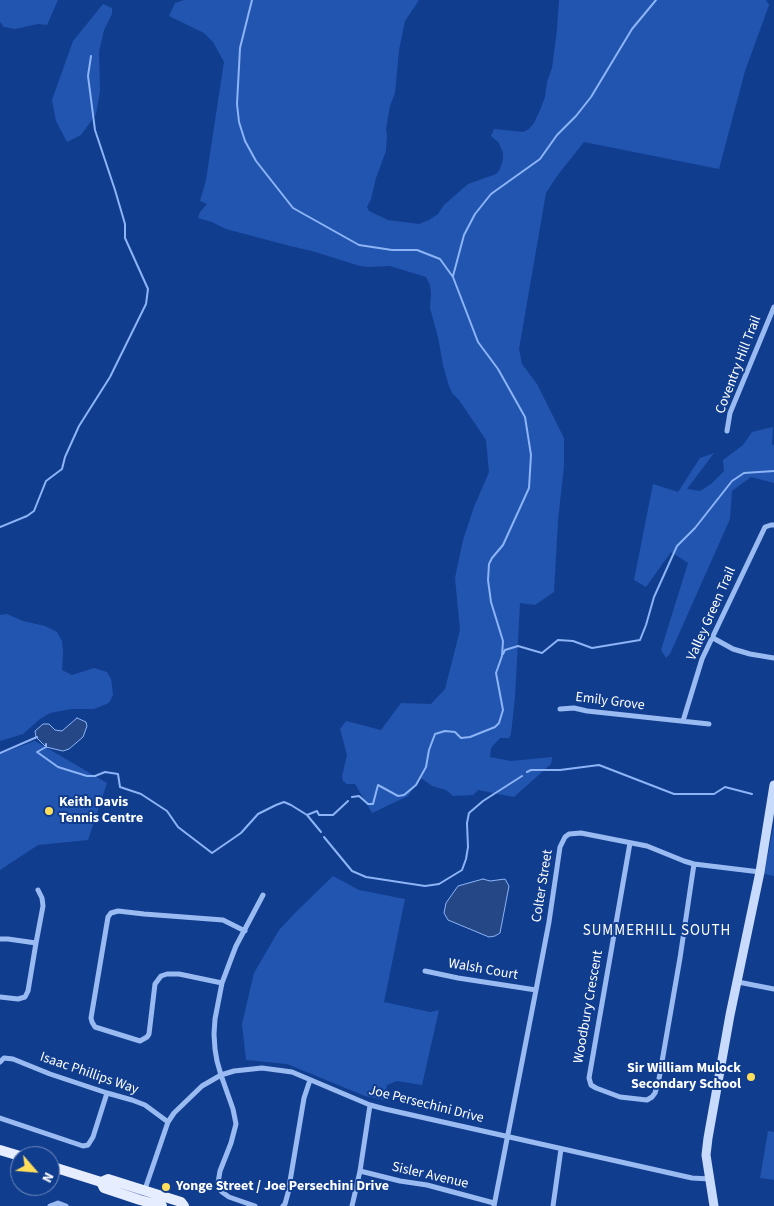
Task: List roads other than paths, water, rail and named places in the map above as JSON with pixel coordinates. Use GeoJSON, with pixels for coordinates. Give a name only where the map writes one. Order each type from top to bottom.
{"type":"FeatureCollection","features":[{"type":"Feature","properties":{"kind":"main road"},"geometry":{"type":"LineString","coordinates":[[60,1169],[101,1182],[108,1179],[181,1202],[184,1206]]}},
{"type":"Feature","properties":{"kind":"main road"},"geometry":{"type":"LineString","coordinates":[[101,1182],[104,1188],[139,1203],[162,1206]]}},
{"type":"Feature","properties":{"kind":"street","name":"Coventry Hill Trail"},"geometry":{"type":"LineString","coordinates":[[727,431],[730,413],[774,307]]}},
{"type":"Feature","properties":{"kind":"street","name":"Valley Green Trail"},"geometry":{"type":"LineString","coordinates":[[683,721],[702,659],[764,527],[774,525]]}},
{"type":"Feature","properties":{"kind":"street"},"geometry":{"type":"LineString","coordinates":[[713,638],[733,649],[774,658]]}},
{"type":"Feature","properties":{"kind":"street","name":"Emily Grove"},"geometry":{"type":"LineString","coordinates":[[560,709],[572,708],[683,721]]}},
{"type":"Feature","properties":{"kind":"street"},"geometry":{"type":"LineString","coordinates":[[683,721],[709,724]]}},
{"type":"Feature","properties":{"kind":"street"},"geometry":{"type":"LineString","coordinates":[[714,1206],[706,1155],[708,1138],[760,872],[774,786]]}},
{"type":"Feature","properties":{"kind":"street","name":"Colter Street"},"geometry":{"type":"LineString","coordinates":[[494,1204],[549,922],[560,847],[565,837],[569,834],[580,833],[647,846],[684,862],[760,872]]}},
{"type":"Feature","properties":{"kind":"street","name":"Woodbury Crescent"},"geometry":{"type":"LineString","coordinates":[[630,843],[589,1078],[591,1085],[620,1097],[646,1100],[655,1093],[680,958],[694,864]]}},
{"type":"Feature","properties":{"kind":"street"},"geometry":{"type":"LineString","coordinates":[[0,997],[18,999],[25,997],[28,991],[44,906],[38,890]]}},
{"type":"Feature","properties":{"kind":"street"},"geometry":{"type":"LineString","coordinates":[[255,1206],[229,1197],[219,1188],[220,1171],[236,1124],[233,1109],[221,1075],[215,1049],[214,1034],[222,983],[236,946],[263,895]]}},
{"type":"Feature","properties":{"kind":"street"},"geometry":{"type":"LineString","coordinates":[[222,983],[179,974],[161,976],[155,984],[149,1034],[140,1041],[95,1027],[92,1022],[91,1018],[108,917],[111,913],[118,911],[223,920],[245,930]]}},
{"type":"Feature","properties":{"kind":"street"},"geometry":{"type":"LineString","coordinates":[[0,939],[8,938],[36,944]]}},
{"type":"Feature","properties":{"kind":"street","name":"Walsh Court"},"geometry":{"type":"LineString","coordinates":[[425,971],[536,990]]}},
{"type":"Feature","properties":{"kind":"street"},"geometry":{"type":"LineString","coordinates":[[738,982],[774,989]]}},
{"type":"Feature","properties":{"kind":"street","name":"Isaac Phillips Way"},"geometry":{"type":"LineString","coordinates":[[0,1062],[4,1058],[13,1059],[50,1074],[132,1100],[144,1105],[168,1122]]}},
{"type":"Feature","properties":{"kind":"street","name":"Joe Persechini Drive"},"geometry":{"type":"LineString","coordinates":[[139,1203],[168,1122],[174,1113],[202,1086],[221,1075],[234,1070],[262,1068],[292,1072],[370,1105],[692,1178],[710,1179]]}},
{"type":"Feature","properties":{"kind":"street"},"geometry":{"type":"LineString","coordinates":[[283,1206],[288,1193],[304,1098],[310,1080]]}},
{"type":"Feature","properties":{"kind":"street"},"geometry":{"type":"LineString","coordinates":[[0,1118],[71,1143],[83,1146],[88,1145],[93,1137],[107,1093]]}},
{"type":"Feature","properties":{"kind":"street"},"geometry":{"type":"LineString","coordinates":[[352,1206],[360,1172],[370,1105]]}},
{"type":"Feature","properties":{"kind":"street"},"geometry":{"type":"LineString","coordinates":[[553,1206],[561,1149]]}},
{"type":"Feature","properties":{"kind":"street","name":"Sisler Avenue"},"geometry":{"type":"LineString","coordinates":[[360,1172],[427,1186],[494,1204]]}},
{"type":"Feature","properties":{"kind":"street"},"geometry":{"type":"LineString","coordinates":[[50,1206],[58,1204],[66,1206]]}},
{"type":"Feature","properties":{"kind":"waterway"},"geometry":{"type":"LineString","coordinates":[[252,0],[240,48],[237,104],[239,122],[245,141],[256,161],[293,208],[359,245],[392,250],[417,250],[440,259],[453,277],[478,342],[498,369],[525,417],[531,455],[529,488],[503,545],[489,564],[488,580],[491,602],[503,641],[502,656],[496,673],[503,710],[499,723],[495,727],[470,737],[461,738],[455,732],[445,731],[435,734],[429,750],[426,767],[416,785],[404,795],[398,796],[378,785],[373,804],[368,804],[359,796],[352,797]]}},
{"type":"Feature","properties":{"kind":"waterway"},"geometry":{"type":"LineString","coordinates":[[453,276],[464,235],[475,214],[491,194],[540,159],[557,135],[591,97],[632,29],[656,0]]}},
{"type":"Feature","properties":{"kind":"waterway"},"geometry":{"type":"LineString","coordinates":[[0,527],[27,516],[34,511],[46,481],[62,469],[65,457],[79,426],[110,377],[146,304],[148,289],[125,238],[125,224],[95,130],[88,76],[91,56]]}},
{"type":"Feature","properties":{"kind":"waterway"},"geometry":{"type":"LineString","coordinates":[[503,654],[505,650],[518,646],[542,653],[558,640],[573,641],[592,648],[640,640],[654,597],[677,546],[695,528],[732,481],[744,473],[774,471]]}},
{"type":"Feature","properties":{"kind":"waterway"},"geometry":{"type":"LineString","coordinates":[[0,753],[37,737]]}},
{"type":"Feature","properties":{"kind":"waterway"},"geometry":{"type":"LineString","coordinates":[[46,744],[46,747],[37,752],[58,767],[87,776],[95,776],[105,772],[118,774],[120,787],[141,794],[167,811],[178,827],[212,853],[241,833],[258,814],[284,802],[307,815],[321,832]]}},
{"type":"Feature","properties":{"kind":"waterway"},"geometry":{"type":"LineString","coordinates":[[527,772],[531,770],[560,770],[599,765],[674,794],[714,794],[725,787],[752,794]]}},
{"type":"Feature","properties":{"kind":"waterway"},"geometry":{"type":"LineString","coordinates":[[324,837],[352,871],[366,877],[425,886],[439,884],[462,870],[468,847],[467,823],[469,813],[483,801],[522,776]]}},
{"type":"Feature","properties":{"kind":"waterway"},"geometry":{"type":"LineString","coordinates":[[307,815],[317,811],[319,815],[333,815],[348,801]]}},
{"type":"Feature","properties":{"kind":"place","name":"Keith Davis Tennis Centre"},"geometry":{"type":"Point","coordinates":[49,811]}},
{"type":"Feature","properties":{"kind":"place","name":"Sir William Mulock Secondary School"},"geometry":{"type":"Point","coordinates":[751,1077]}},
{"type":"Feature","properties":{"kind":"place","name":"Yonge Street / Joe Persechini Drive"},"geometry":{"type":"Point","coordinates":[166,1187]}},
{"type":"Feature","properties":{"kind":"district","name":"SUMMERHILL SOUTH"},"geometry":{"type":"Point","coordinates":[657,932]}}]}
